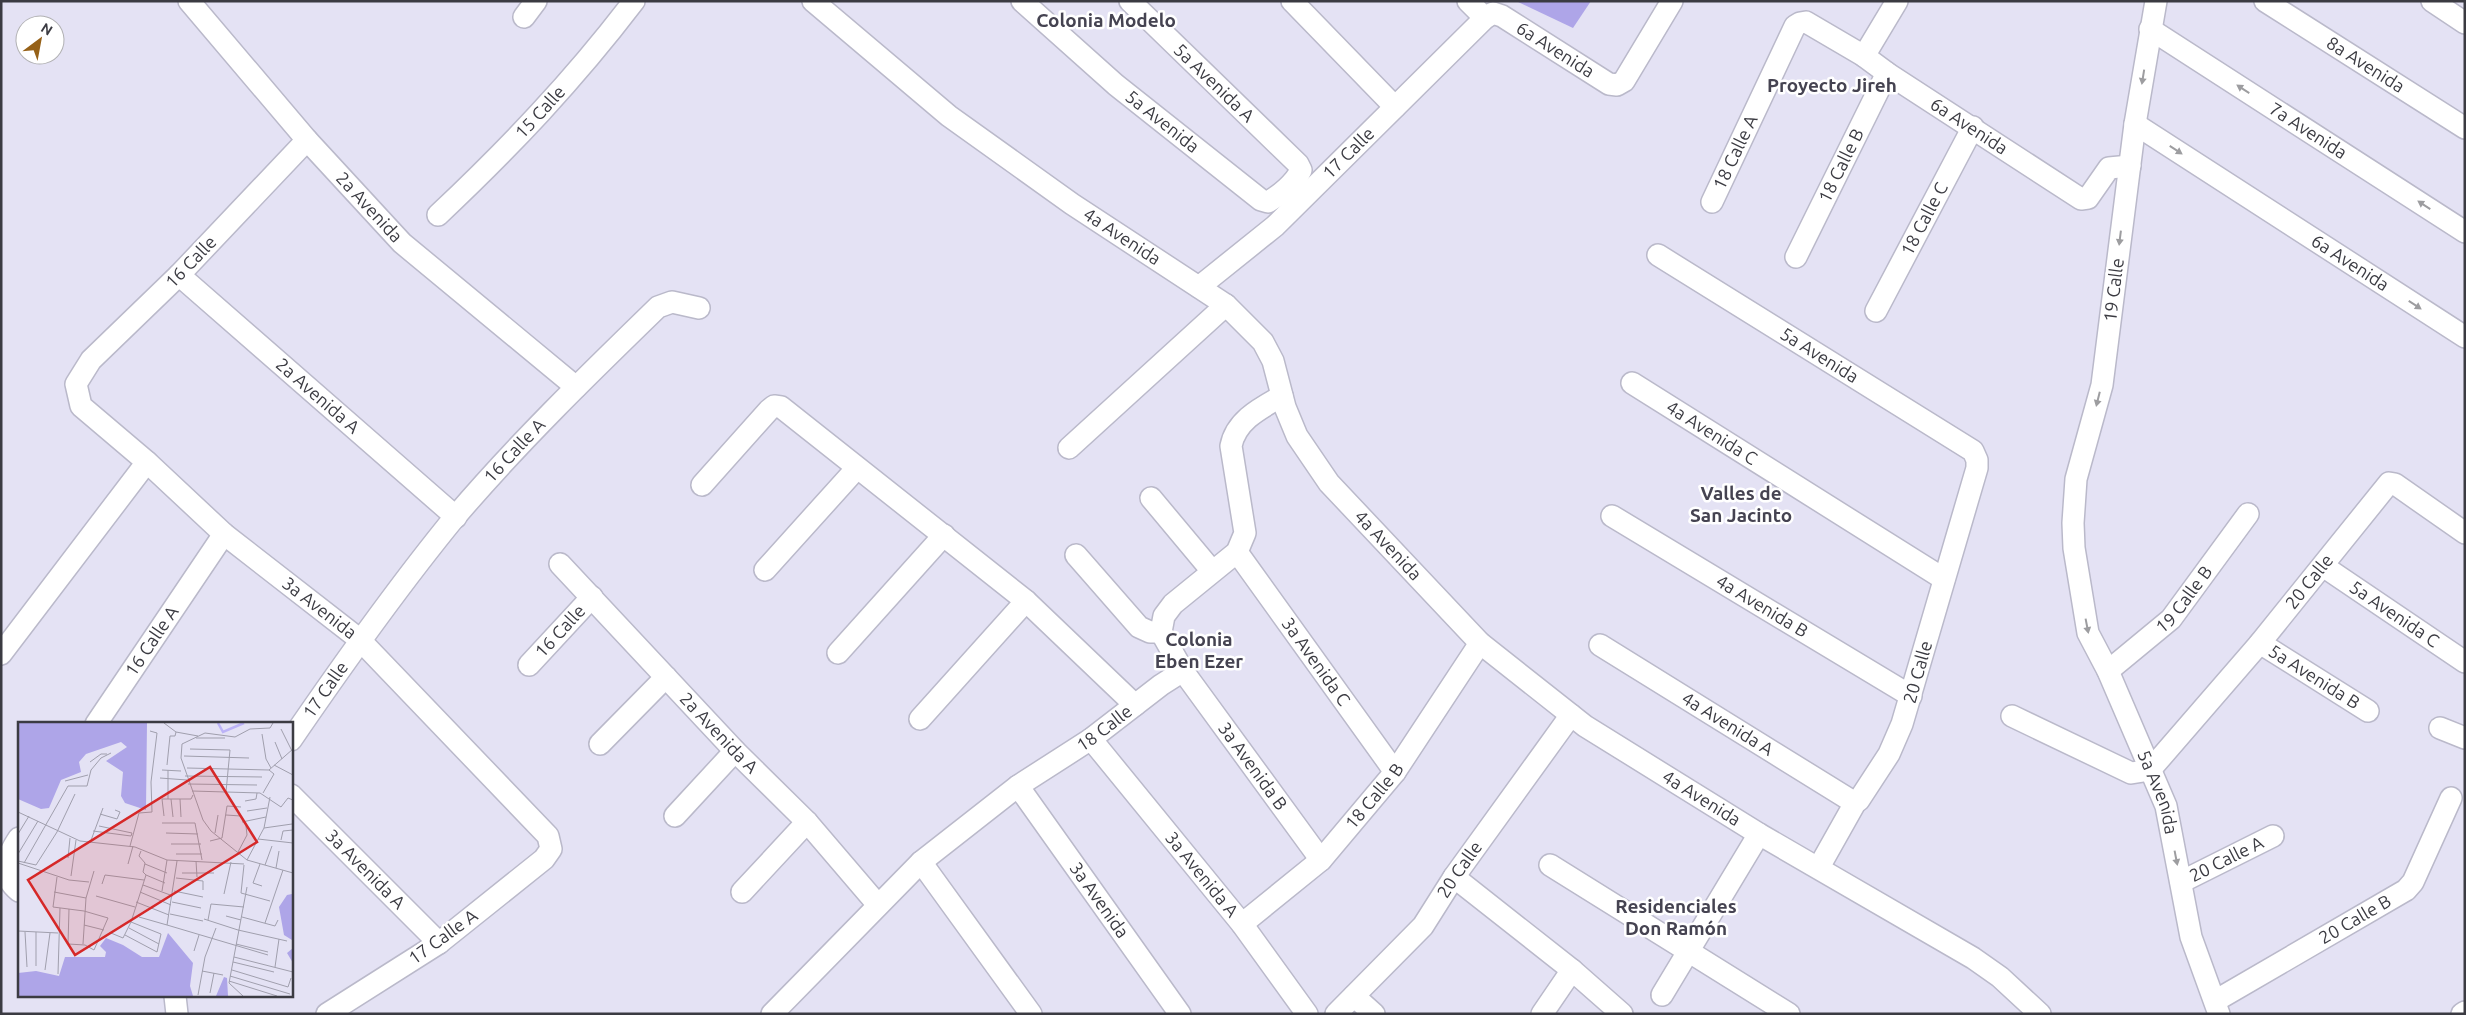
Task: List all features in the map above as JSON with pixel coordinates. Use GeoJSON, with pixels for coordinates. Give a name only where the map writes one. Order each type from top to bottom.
{"type":"FeatureCollection","features":[{"type":"Feature","properties":{"kind":"street","name":"2a Avenida"},"geometry":{"type":"LineString","coordinates":[[189,1],[307,140],[402,242],[576,387]]}},
{"type":"Feature","properties":{"kind":"street","name":"15 Calle"},"geometry":{"type":"LineString","coordinates":[[438,215],[541,114],[581,68],[634,1]]}},
{"type":"Feature","properties":{"kind":"street","name":"5a Avenida"},"geometry":{"type":"LineString","coordinates":[[1022,1],[1116,85],[1261,200],[1268,202],[1275,198],[1298,176],[1301,170],[1298,164]]}},
{"type":"Feature","properties":{"kind":"street","name":"5a Avenida A"},"geometry":{"type":"LineString","coordinates":[[1130,1],[1298,164]]}},
{"type":"Feature","properties":{"kind":"street"},"geometry":{"type":"LineString","coordinates":[[1292,1],[1395,107]]}},
{"type":"Feature","properties":{"kind":"street","name":"6a Avenida"},"geometry":{"type":"LineString","coordinates":[[1468,1],[1489,16],[1502,16],[1610,84],[1617,85],[1624,81],[1672,1]]}},
{"type":"Feature","properties":{"kind":"street"},"geometry":{"type":"LineString","coordinates":[[1864,56],[1897,1]]}},
{"type":"Feature","properties":{"kind":"street","name":"19 Calle"},"geometry":{"type":"LineString","coordinates":[[2078,578],[2073,524],[2076,479],[2102,385],[2135,124],[2156,1]]}},
{"type":"Feature","properties":{"kind":"street","name":"8a Avenida"},"geometry":{"type":"LineString","coordinates":[[2265,1],[2465,128]]}},
{"type":"Feature","properties":{"kind":"street"},"geometry":{"type":"LineString","coordinates":[[2432,1],[2465,23]]}},
{"type":"Feature","properties":{"kind":"street","name":"4a Avenida"},"geometry":{"type":"LineString","coordinates":[[827,6],[949,116],[1072,204],[1226,305],[1263,342],[1273,361],[1282,396],[1297,436],[1329,483],[1480,643],[1571,715],[1759,834],[1819,867],[1973,958],[2000,977],[2040,1014]]}},
{"type":"Feature","properties":{"kind":"street","name":"17 Calle"},"geometry":{"type":"LineString","coordinates":[[1199,287],[1275,226],[1489,16]]}},
{"type":"Feature","properties":{"kind":"street","name":"6a Avenida"},"geometry":{"type":"LineString","coordinates":[[1800,23],[1806,22],[1864,56],[1886,73],[1973,127],[2081,199],[2088,198],[2109,168],[2130,166]]}},
{"type":"Feature","properties":{"kind":"street","name":"18 Calle A"},"geometry":{"type":"LineString","coordinates":[[1712,202],[1795,26],[1800,23]]}},
{"type":"Feature","properties":{"kind":"street","name":"7a Avenida"},"geometry":{"type":"LineString","coordinates":[[2150,29],[2465,232]]}},
{"type":"Feature","properties":{"kind":"street","name":"18 Calle B"},"geometry":{"type":"LineString","coordinates":[[1796,257],[1886,73]]}},
{"type":"Feature","properties":{"kind":"street","name":"6a Avenida"},"geometry":{"type":"LineString","coordinates":[[2135,124],[2465,337]]}},
{"type":"Feature","properties":{"kind":"street","name":"18 Calle C"},"geometry":{"type":"LineString","coordinates":[[1876,311],[1973,127]]}},
{"type":"Feature","properties":{"kind":"street","name":"16 Calle"},"geometry":{"type":"LineString","coordinates":[[76,384],[91,360],[179,275],[307,140]]}},
{"type":"Feature","properties":{"kind":"street","name":"5a Avenida"},"geometry":{"type":"LineString","coordinates":[[1658,255],[1973,451],[1978,460]]}},
{"type":"Feature","properties":{"kind":"street","name":"2a Avenida A"},"geometry":{"type":"LineString","coordinates":[[179,275],[456,517]]}},
{"type":"Feature","properties":{"kind":"street","name":"16 Calle A"},"geometry":{"type":"LineString","coordinates":[[360,639],[456,517],[576,387],[658,307],[672,302],[699,308]]}},
{"type":"Feature","properties":{"kind":"street"},"geometry":{"type":"LineString","coordinates":[[1069,448],[1226,305]]}},
{"type":"Feature","properties":{"kind":"street","name":"4a Avenida C"},"geometry":{"type":"LineString","coordinates":[[1632,383],[1944,580]]}},
{"type":"Feature","properties":{"kind":"street","name":"3a Avenida"},"geometry":{"type":"LineString","coordinates":[[76,384],[81,406],[147,462],[224,534],[360,639],[548,836],[551,849]]}},
{"type":"Feature","properties":{"kind":"street"},"geometry":{"type":"LineString","coordinates":[[1184,671],[1160,632],[1164,616],[1173,604],[1236,552],[1245,533],[1231,446],[1233,434],[1241,424],[1263,407],[1282,396]]}},
{"type":"Feature","properties":{"kind":"street"},"geometry":{"type":"LineString","coordinates":[[702,485],[769,410],[774,406],[781,408],[1026,601],[1135,705]]}},
{"type":"Feature","properties":{"kind":"street","name":"20 Calle"},"geometry":{"type":"LineString","coordinates":[[1819,867],[1855,803],[1859,800],[1889,754],[1911,696],[1978,460]]}},
{"type":"Feature","properties":{"kind":"street"},"geometry":{"type":"LineString","coordinates":[[1,654],[147,462]]}},
{"type":"Feature","properties":{"kind":"street"},"geometry":{"type":"LineString","coordinates":[[765,570],[858,468]]}},
{"type":"Feature","properties":{"kind":"street","name":"20 Calle"},"geometry":{"type":"LineString","coordinates":[[2150,770],[2260,643],[2389,483],[2395,484],[2465,533]]}},
{"type":"Feature","properties":{"kind":"street"},"geometry":{"type":"LineString","coordinates":[[1151,498],[1212,571]]}},
{"type":"Feature","properties":{"kind":"street","name":"19 Calle B"},"geometry":{"type":"LineString","coordinates":[[2108,671],[2172,619],[2248,514]]}},
{"type":"Feature","properties":{"kind":"street","name":"4a Avenida B"},"geometry":{"type":"LineString","coordinates":[[1612,516],[1911,696]]}},
{"type":"Feature","properties":{"kind":"street","name":"16 Calle A"},"geometry":{"type":"LineString","coordinates":[[97,722],[224,534]]}},
{"type":"Feature","properties":{"kind":"street"},"geometry":{"type":"LineString","coordinates":[[838,653],[944,535]]}},
{"type":"Feature","properties":{"kind":"street","name":"3a Avenida C"},"geometry":{"type":"LineString","coordinates":[[1236,552],[1395,772]]}},
{"type":"Feature","properties":{"kind":"street"},"geometry":{"type":"LineString","coordinates":[[1076,556],[1139,627],[1150,632],[1160,632]]}},
{"type":"Feature","properties":{"kind":"street","name":"2a Avenida A"},"geometry":{"type":"LineString","coordinates":[[560,564],[735,751],[807,822],[878,905]]}},
{"type":"Feature","properties":{"kind":"street","name":"5a Avenida C"},"geometry":{"type":"LineString","coordinates":[[2323,566],[2465,662]]}},
{"type":"Feature","properties":{"kind":"street","name":"5a Avenida"},"geometry":{"type":"LineString","coordinates":[[2078,578],[2088,633],[2108,671],[2166,806],[2191,937],[2217,1007]]}},
{"type":"Feature","properties":{"kind":"street","name":"16 Calle"},"geometry":{"type":"LineString","coordinates":[[529,666],[592,597]]}},
{"type":"Feature","properties":{"kind":"street"},"geometry":{"type":"LineString","coordinates":[[920,719],[1026,601]]}},
{"type":"Feature","properties":{"kind":"street","name":"17 Calle"},"geometry":{"type":"LineString","coordinates":[[292,739],[360,639]]}},
{"type":"Feature","properties":{"kind":"street","name":"18 Calle B"},"geometry":{"type":"LineString","coordinates":[[1242,924],[1321,860],[1395,772],[1480,643]]}},
{"type":"Feature","properties":{"kind":"street","name":"5a Avenida B"},"geometry":{"type":"LineString","coordinates":[[2260,643],[2368,711]]}},
{"type":"Feature","properties":{"kind":"street","name":"4a Avenida A"},"geometry":{"type":"LineString","coordinates":[[1600,645],[1855,803]]}},
{"type":"Feature","properties":{"kind":"street","name":"18 Calle"},"geometry":{"type":"LineString","coordinates":[[772,1014],[921,862],[1018,786],[1091,739],[1184,671]]}},
{"type":"Feature","properties":{"kind":"street","name":"3a Avenida B"},"geometry":{"type":"LineString","coordinates":[[1184,671],[1321,860]]}},
{"type":"Feature","properties":{"kind":"street"},"geometry":{"type":"LineString","coordinates":[[600,744],[666,678]]}},
{"type":"Feature","properties":{"kind":"street","name":"20 Calle"},"geometry":{"type":"LineString","coordinates":[[1336,1014],[1423,926],[1454,877],[1571,715]]}},
{"type":"Feature","properties":{"kind":"street"},"geometry":{"type":"LineString","coordinates":[[2012,716],[2132,773],[2150,770]]}},
{"type":"Feature","properties":{"kind":"street"},"geometry":{"type":"LineString","coordinates":[[2440,728],[2465,738]]}},
{"type":"Feature","properties":{"kind":"street","name":"3a Avenida A"},"geometry":{"type":"LineString","coordinates":[[1091,739],[1242,924],[1307,1014]]}},
{"type":"Feature","properties":{"kind":"street"},"geometry":{"type":"LineString","coordinates":[[675,816],[735,751]]}},
{"type":"Feature","properties":{"kind":"street","name":"3a Avenida"},"geometry":{"type":"LineString","coordinates":[[1018,786],[1180,1014]]}},
{"type":"Feature","properties":{"kind":"street","name":"3a Avenida A"},"geometry":{"type":"LineString","coordinates":[[292,796],[439,943]]}},
{"type":"Feature","properties":{"kind":"street","name":"20 Calle B"},"geometry":{"type":"LineString","coordinates":[[2217,1007],[2406,890],[2413,882],[2451,798]]}},
{"type":"Feature","properties":{"kind":"street"},"geometry":{"type":"LineString","coordinates":[[742,892],[807,822]]}},
{"type":"Feature","properties":{"kind":"street"},"geometry":{"type":"LineString","coordinates":[[1662,995],[1759,834]]}},
{"type":"Feature","properties":{"kind":"street","name":"20 Calle A"},"geometry":{"type":"LineString","coordinates":[[2181,882],[2273,836]]}},
{"type":"Feature","properties":{"kind":"street"},"geometry":{"type":"LineString","coordinates":[[12,885],[2,869],[4,860],[18,839]]}},
{"type":"Feature","properties":{"kind":"street","name":"17 Calle A"},"geometry":{"type":"LineString","coordinates":[[327,1014],[439,943],[544,859],[551,849]]}},
{"type":"Feature","properties":{"kind":"street"},"geometry":{"type":"LineString","coordinates":[[921,862],[1031,1014]]}},
{"type":"Feature","properties":{"kind":"street"},"geometry":{"type":"LineString","coordinates":[[1550,865],[1790,1014]]}},
{"type":"Feature","properties":{"kind":"street"},"geometry":{"type":"LineString","coordinates":[[1454,877],[1572,970],[1622,1014]]}},
{"type":"Feature","properties":{"kind":"street"},"geometry":{"type":"LineString","coordinates":[[1542,1014],[1572,970]]}},
{"type":"Feature","properties":{"kind":"street"},"geometry":{"type":"LineString","coordinates":[[1354,996],[1374,1014]]}},
{"type":"Feature","properties":{"kind":"street"},"geometry":{"type":"LineString","coordinates":[[175,998],[177,1014]]}},
{"type":"Feature","properties":{"kind":"shaded area"},"geometry":{"type":"Polygon","coordinates":[[[1516,1],[1591,1],[1573,28],[1516,1]]]}},
{"type":"Feature","properties":{"kind":"district","name":"Colonia Modelo"},"geometry":{"type":"Point","coordinates":[1106,20]}},
{"type":"Feature","properties":{"kind":"district","name":"Proyecto Jireh"},"geometry":{"type":"Point","coordinates":[1832,85]}},
{"type":"Feature","properties":{"kind":"district","name":"Valles de San Jacinto"},"geometry":{"type":"Point","coordinates":[1741,504]}},
{"type":"Feature","properties":{"kind":"district","name":"Colonia Eben Ezer"},"geometry":{"type":"Point","coordinates":[1199,650]}},
{"type":"Feature","properties":{"kind":"district","name":"Residenciales Don Ramón"},"geometry":{"type":"Point","coordinates":[1676,917]}}]}
